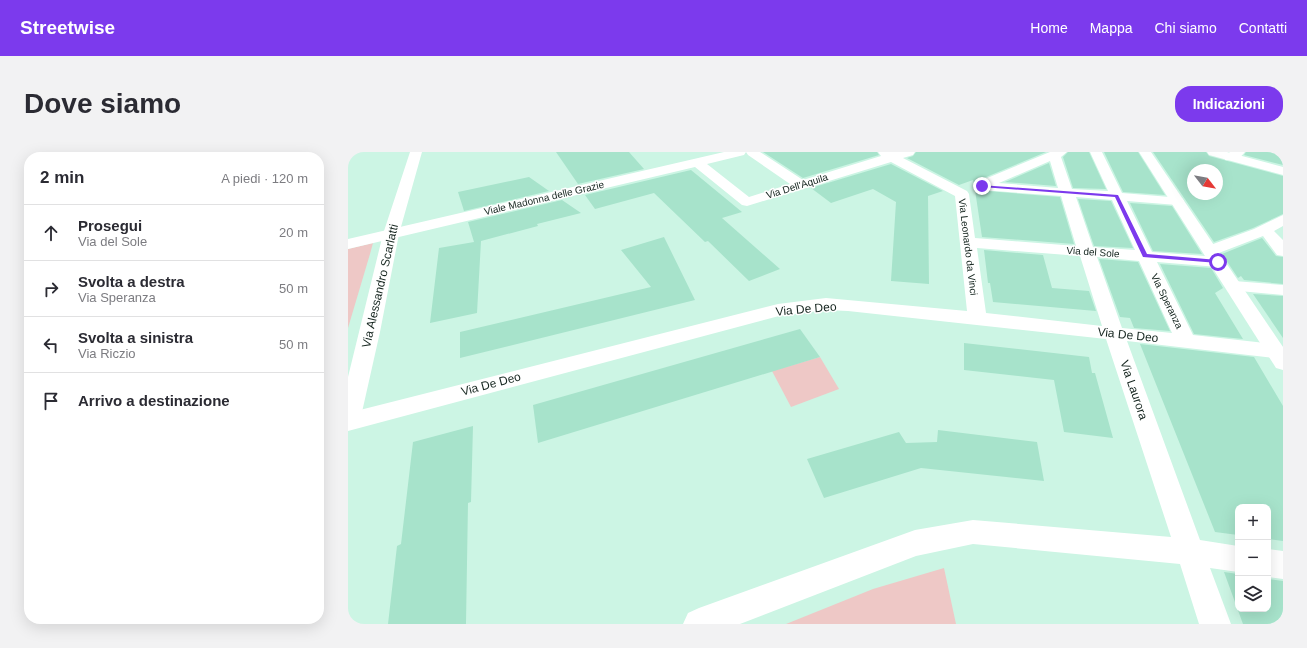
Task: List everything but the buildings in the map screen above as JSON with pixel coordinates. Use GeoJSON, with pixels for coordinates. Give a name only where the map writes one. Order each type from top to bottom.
{"type":"FeatureCollection","features":[{"type":"Feature","properties":{"kind":"street","name":"Via Alessandro Scarlatti"},"geometry":{"type":"LineString","coordinates":[[348,421],[370,332],[391,234],[416,152]]}},
{"type":"Feature","properties":{"kind":"street","name":"Viale Madonna delle Grazie"},"geometry":{"type":"LineString","coordinates":[[348,244],[740,152]]}},
{"type":"Feature","properties":{"kind":"street"},"geometry":{"type":"LineString","coordinates":[[752,152],[801,185]]}},
{"type":"Feature","properties":{"kind":"street","name":"Via Dell'Aquila"},"geometry":{"type":"LineString","coordinates":[[697,162],[748,202],[887,155],[909,152]]}},
{"type":"Feature","properties":{"kind":"street","name":"Via Speranza"},"geometry":{"type":"LineString","coordinates":[[1096,152],[1186,341]]}},
{"type":"Feature","properties":{"kind":"street"},"geometry":{"type":"LineString","coordinates":[[1145,152],[1279,357]]}},
{"type":"Feature","properties":{"kind":"street"},"geometry":{"type":"LineString","coordinates":[[1213,152],[1234,154],[1283,171]]}},
{"type":"Feature","properties":{"kind":"street"},"geometry":{"type":"LineString","coordinates":[[962,194],[1058,153]]}},
{"type":"Feature","properties":{"kind":"street","name":"Via Laurora"},"geometry":{"type":"LineString","coordinates":[[1058,153],[1067,192],[1086,251],[1215,624]]}},
{"type":"Feature","properties":{"kind":"street","name":"Via Leonardo da Vinci"},"geometry":{"type":"LineString","coordinates":[[887,155],[962,194],[977,318]]}},
{"type":"Feature","properties":{"kind":"street"},"geometry":{"type":"LineString","coordinates":[[982,186],[1177,201]]}},
{"type":"Feature","properties":{"kind":"street"},"geometry":{"type":"LineString","coordinates":[[1214,256],[1271,235],[1283,220]]}},
{"type":"Feature","properties":{"kind":"street"},"geometry":{"type":"LineString","coordinates":[[1271,235],[1283,251]]}},
{"type":"Feature","properties":{"kind":"street","name":"Via del Sole"},"geometry":{"type":"LineString","coordinates":[[968,242],[1145,256],[1214,256]]}},
{"type":"Feature","properties":{"kind":"street"},"geometry":{"type":"LineString","coordinates":[[1234,286],[1283,290]]}},
{"type":"Feature","properties":{"kind":"street","name":"Via De Deo"},"geometry":{"type":"LineString","coordinates":[[348,421],[778,310],[826,304],[977,318],[1186,341],[1279,357]]}},
{"type":"Feature","properties":{"kind":"street"},"geometry":{"type":"LineString","coordinates":[[699,624],[915,543],[973,532],[1190,552],[1235,559]]}},
{"type":"Feature","properties":{"kind":"street"},"geometry":{"type":"LineString","coordinates":[[1271,563],[1283,565]]}},
{"type":"Feature","properties":{"kind":"shaded area"},"geometry":{"type":"Polygon","coordinates":[[[373,243],[370,254],[348,328],[348,249],[373,243]]]}},
{"type":"Feature","properties":{"kind":"shaded area"},"geometry":{"type":"Polygon","coordinates":[[[820,357],[839,389],[791,407],[772,371],[820,357]]]}},
{"type":"Feature","properties":{"kind":"shaded area"},"geometry":{"type":"Polygon","coordinates":[[[944,568],[956,624],[786,624],[873,589],[944,568]]]}},
{"type":"Feature","properties":{"kind":"route"},"geometry":{"type":"LineString","coordinates":[[982,186],[1116,196],[1145,256],[1218,262]]}}]}
